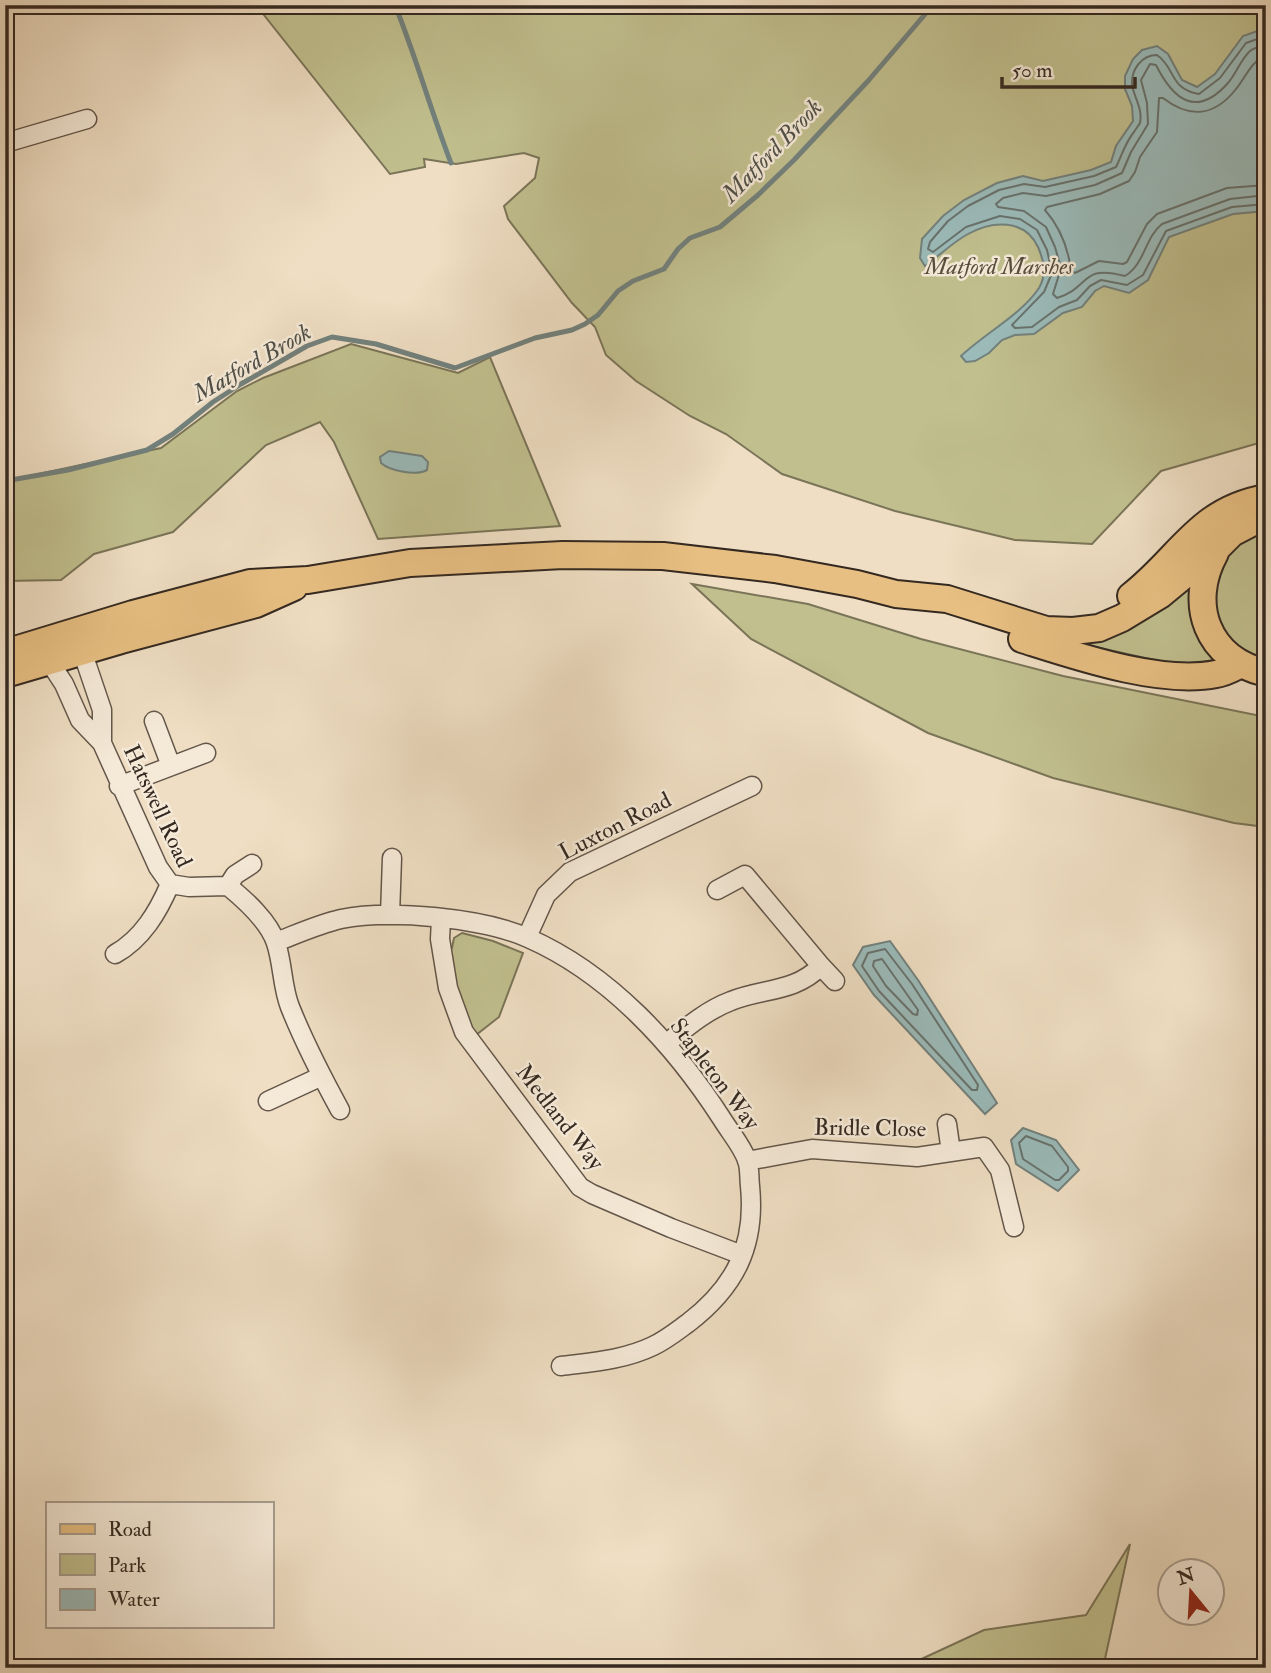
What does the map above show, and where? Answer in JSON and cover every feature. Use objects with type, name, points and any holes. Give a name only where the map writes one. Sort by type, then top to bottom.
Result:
[{"type":"main road","points":[[1003,615],[1051,621],[1080,620],[1101,613],[1151,580],[1183,545],[1217,514],[1235,505],[1266,498]]},
{"type":"main road","points":[[5,674],[47,652],[79,641],[256,604],[308,580],[410,563],[496,557],[663,556],[775,569],[896,594],[947,599],[1046,630],[1099,628],[1122,618],[1160,595],[1232,533],[1255,521],[1266,519]]},
{"type":"main road","points":[[1217,548],[1206,570],[1202,586],[1202,609],[1214,639],[1229,656],[1257,671]]},
{"type":"main road","points":[[896,594],[943,616],[1094,661],[1146,672],[1195,676],[1257,671]]},
{"type":"main road","points":[[5,653],[47,652]]},
{"type":"street","points":[[5,143],[87,119]]},
{"type":"street","name":"Hatswell Road","points":[[79,641],[102,710],[102,743],[119,786],[158,867],[170,884],[159,909],[129,947],[115,954]]},
{"type":"street","name":"Hatswell Road","points":[[47,652],[80,720],[102,743]]},
{"type":"street","points":[[154,721],[171,766]]},
{"type":"street","points":[[119,786],[206,753]]},
{"type":"street","name":"Luxton Road","points":[[527,937],[546,895],[569,872],[752,786]]},
{"type":"street","points":[[390,915],[392,858]]},
{"type":"street","points":[[228,886],[235,875],[253,864]]},
{"type":"street","points":[[717,890],[744,875],[835,981]]},
{"type":"street","points":[[170,884],[189,887],[228,886],[260,917],[276,942],[289,1004],[340,1110]]},
{"type":"street","name":"Stapleton Way","points":[[276,942],[341,919],[390,915],[421,915],[459,920],[527,937],[589,973],[667,1043],[712,1104],[747,1161],[752,1202],[750,1229],[742,1255],[726,1288],[665,1340],[620,1358],[561,1366]]},
{"type":"street","name":"Medland Way","points":[[441,919],[440,939],[448,988],[464,1032],[580,1187],[742,1255]]},
{"type":"street","points":[[667,1043],[713,1009],[733,1000],[794,985],[821,966]]},
{"type":"street","points":[[268,1101],[322,1076]]},
{"type":"street","name":"Bridle Close","points":[[947,1124],[951,1152]]},
{"type":"street","name":"Bridle Close","points":[[747,1161],[812,1149],[918,1157],[984,1147],[1000,1170],[1014,1227]]},
{"type":"green space","name":"Matford Marshes","points":[[256,5],[1266,5],[1266,441],[1161,471],[1092,544],[1015,540],[895,511],[782,474],[726,434],[690,416],[636,381],[606,355],[595,327],[572,303],[508,219],[504,206],[535,178],[539,158],[524,153],[456,164],[424,159],[425,167],[390,174]]},
{"type":"green space","points":[[351,344],[458,373],[490,357],[560,526],[378,539],[334,442],[320,422],[266,445],[173,532],[94,554],[61,580],[5,581],[5,481],[161,448],[237,391],[263,378]]},
{"type":"green space","points":[[1266,529],[1266,658],[1250,653],[1225,633],[1217,620],[1212,590],[1215,574],[1231,546]]},
{"type":"green space","points":[[1190,580],[1193,612],[1212,656],[1213,661],[1209,664],[1168,663],[1082,644],[1082,637]]},
{"type":"green space","points":[[692,584],[808,604],[921,639],[1063,676],[1266,717],[1266,827],[1234,823],[1053,778],[928,733],[751,639]]},
{"type":"green space","points":[[462,933],[523,953],[499,1017],[476,1035],[461,1005],[449,950],[454,938]]},
{"type":"green space","points":[[1130,1544],[1103,1668],[902,1668],[984,1630],[1086,1615]]},
{"type":"water","points":[[1266,30],[1266,94],[1263,111],[1266,118],[1266,211],[1233,214],[1169,237],[1148,280],[1129,293],[1104,286],[1095,291],[1082,307],[1063,313],[1034,334],[1015,335],[1002,340],[989,353],[975,361],[966,362],[961,356],[1013,315],[1039,288],[1044,273],[1040,252],[1032,238],[1017,227],[988,226],[968,234],[925,266],[920,258],[922,239],[943,216],[964,200],[997,183],[1023,176],[1043,181],[1091,170],[1111,162],[1116,146],[1133,121],[1132,106],[1125,89],[1125,76],[1133,59],[1142,50],[1157,46],[1168,54],[1182,80],[1197,87],[1215,74],[1243,36]]},
{"type":"water","points":[[389,451],[422,456],[428,462],[427,470],[410,473],[385,466],[380,457]]},
{"type":"water","points":[[890,941],[997,1103],[985,1114],[874,995],[853,965],[863,947]]},
{"type":"water","points":[[1023,1128],[1056,1140],[1079,1170],[1058,1191],[1016,1164],[1011,1140]]},
{"type":"waterway","points":[[395,5],[451,163]]},
{"type":"waterway","name":"Matford Brook","points":[[5,481],[68,470],[147,450],[241,384],[307,346],[332,337],[376,344],[455,368],[535,338],[572,330],[585,324],[598,315],[618,291],[633,281],[664,269],[678,249],[690,238],[720,227],[758,195],[868,81],[933,5]]}]
